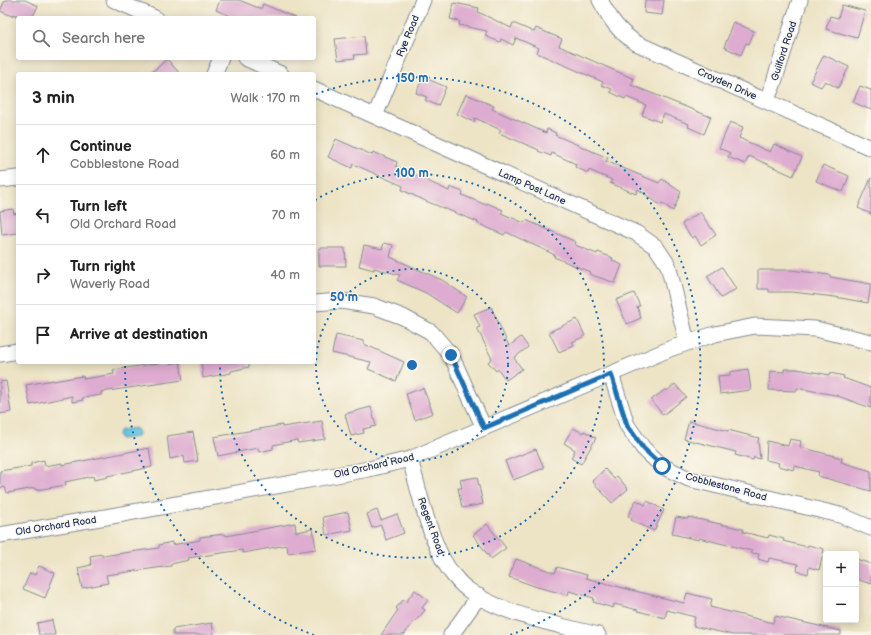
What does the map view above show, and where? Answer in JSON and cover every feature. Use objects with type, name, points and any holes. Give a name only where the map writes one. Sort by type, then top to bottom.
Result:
[{"type":"street","points":[[114,0],[150,16]]},
{"type":"street","name":"Rye Road","points":[[374,116],[423,0]]},
{"type":"street","name":"Croyden Drive","points":[[600,0],[612,21],[623,35],[636,43],[871,148]]},
{"type":"street","name":"Guilford Road","points":[[766,101],[773,85],[800,0]]},
{"type":"street","points":[[215,72],[220,60]]},
{"type":"street","points":[[250,60],[277,72]]},
{"type":"street","name":"Lamp Post Lane","points":[[316,90],[636,234],[656,247],[668,264],[687,342]]},
{"type":"street","points":[[0,180],[16,178]]},
{"type":"street","points":[[316,303],[341,301],[374,306],[403,317],[431,332],[451,355],[484,428]]},
{"type":"street","name":"Old Orchard Road","points":[[0,535],[354,472],[410,459],[687,342],[715,334],[755,326],[815,329],[871,342]]},
{"type":"street","points":[[0,354],[16,351]]},
{"type":"street","name":"Cobblestone Road","points":[[611,374],[627,425],[643,448],[662,466],[689,479],[840,515],[871,528]]},
{"type":"street","name":"Regent Road","points":[[410,459],[437,547],[448,568],[466,588],[497,606],[548,623],[598,635]]},
{"type":"street","points":[[452,635],[479,596]]},
{"type":"water","points":[[135,428],[138,430],[137,437],[119,438],[118,433],[120,430]]},
{"type":"building","points":[[5,0],[25,0],[38,6],[33,16],[18,16],[13,14],[12,16],[0,11]]},
{"type":"building","points":[[220,0],[239,0],[261,9],[263,4],[291,16],[230,16],[216,10]]},
{"type":"building","points":[[645,0],[664,0],[662,15],[644,13]]},
{"type":"building","points":[[454,3],[479,8],[478,12],[511,28],[513,23],[534,32],[536,28],[562,39],[559,46],[634,79],[631,85],[711,117],[704,134],[688,127],[689,124],[664,114],[660,122],[642,115],[646,105],[626,97],[625,99],[610,92],[612,89],[601,85],[603,82],[537,53],[539,48],[516,38],[513,45],[501,39],[500,42],[485,36],[487,31],[459,25],[460,21],[450,19]]},
{"type":"building","points":[[842,5],[865,11],[857,38],[826,29],[830,16],[838,18]]},
{"type":"building","points":[[733,22],[754,31],[749,44],[746,43],[741,55],[724,47]]},
{"type":"building","points":[[364,36],[366,54],[354,55],[355,58],[338,60],[335,39]]},
{"type":"building","points":[[824,55],[849,67],[838,88],[825,81],[821,87],[810,82]]},
{"type":"building","points":[[166,60],[168,60],[178,72],[152,72]]},
{"type":"building","points":[[423,77],[446,87],[438,106],[425,100],[427,97],[416,93]]},
{"type":"building","points":[[860,86],[871,90],[871,110],[853,102]]},
{"type":"building","points":[[466,94],[494,106],[492,109],[546,133],[547,129],[556,133],[555,135],[608,158],[606,161],[659,183],[662,179],[681,192],[673,211],[662,203],[660,205],[638,189],[636,194],[610,183],[612,180],[589,170],[588,173],[575,167],[576,164],[552,153],[551,156],[499,133],[501,130],[475,118],[474,122],[457,114]]},
{"type":"building","points":[[730,122],[743,127],[739,138],[770,152],[774,144],[802,157],[793,176],[749,156],[745,164],[728,157],[730,153],[719,148]]},
{"type":"building","points":[[336,139],[372,155],[373,152],[397,162],[396,166],[449,191],[450,187],[463,192],[462,195],[503,210],[501,213],[524,223],[526,220],[576,242],[575,245],[597,254],[598,252],[613,258],[612,260],[622,265],[615,283],[589,274],[590,272],[554,257],[555,255],[506,232],[504,235],[477,223],[478,222],[428,202],[402,190],[403,186],[353,164],[352,168],[328,157]]},
{"type":"building","points":[[823,165],[849,176],[843,192],[816,181]]},
{"type":"building","points":[[871,178],[871,214],[858,208]]},
{"type":"building","points":[[13,209],[14,214],[16,214],[16,233],[2,235],[0,211]]},
{"type":"building","points":[[700,212],[716,235],[701,245],[695,236],[692,238],[682,224]]},
{"type":"building","points":[[384,243],[393,245],[390,257],[442,280],[467,297],[457,313],[426,293],[397,280],[400,275],[374,268],[374,270],[359,266],[364,245],[382,249]]},
{"type":"building","points":[[319,248],[345,248],[346,266],[319,266]]},
{"type":"building","points":[[722,267],[736,289],[721,298],[707,276]]},
{"type":"building","points":[[758,270],[791,270],[830,275],[830,277],[871,284],[868,303],[835,297],[792,292],[769,292],[769,289],[758,289]]},
{"type":"building","points":[[634,293],[640,306],[637,306],[641,318],[627,324],[616,300]]},
{"type":"building","points":[[491,307],[509,346],[521,337],[528,347],[514,358],[522,369],[506,380],[498,369],[496,371],[488,362],[492,359],[477,328],[480,327],[474,314]]},
{"type":"building","points":[[577,319],[585,336],[572,342],[574,345],[559,352],[549,332]]},
{"type":"building","points":[[336,335],[364,341],[364,344],[404,362],[396,381],[368,369],[371,362],[332,353]]},
{"type":"building","points":[[151,364],[180,364],[183,380],[101,392],[101,395],[82,398],[83,400],[72,402],[72,396],[30,405],[26,385],[83,376],[84,379],[114,374],[113,370]]},
{"type":"building","points":[[201,364],[249,364],[249,367],[231,371],[231,373],[203,378]]},
{"type":"building","points":[[748,369],[751,390],[720,394],[718,376],[730,375],[730,372]]},
{"type":"building","points":[[784,369],[797,369],[844,376],[843,378],[871,388],[871,408],[835,395],[797,388],[797,391],[769,390],[770,371],[784,372]]},
{"type":"building","points":[[6,381],[11,412],[0,414],[0,382]]},
{"type":"building","points":[[675,384],[686,397],[663,415],[651,400],[666,389],[667,391]]},
{"type":"building","points":[[423,388],[433,413],[415,420],[406,394]]},
{"type":"building","points":[[371,407],[376,426],[363,429],[364,433],[351,436],[345,414]]},
{"type":"building","points":[[322,421],[325,439],[298,443],[297,440],[273,445],[273,449],[259,452],[258,448],[218,456],[214,437],[282,425],[282,427]]},
{"type":"building","points":[[689,421],[759,438],[760,459],[754,457],[753,460],[735,455],[736,452],[684,439]]},
{"type":"building","points":[[573,428],[583,433],[584,431],[596,438],[581,464],[571,458],[575,450],[564,443]]},
{"type":"building","points":[[193,432],[198,461],[185,463],[184,456],[170,459],[167,436]]},
{"type":"building","points":[[790,439],[801,441],[800,447],[842,458],[841,462],[871,471],[871,491],[818,476],[819,472],[795,466],[794,470],[778,466],[779,463],[766,460],[767,441],[788,446]]},
{"type":"building","points":[[149,448],[152,467],[94,480],[93,476],[65,482],[66,485],[36,490],[35,488],[7,493],[5,487],[0,488],[0,471],[31,466],[31,463],[44,460],[45,466],[62,463],[62,465]]},
{"type":"building","points":[[536,449],[544,468],[513,480],[505,461]]},
{"type":"building","points":[[605,469],[614,479],[617,476],[628,489],[612,503],[592,481]]},
{"type":"building","points":[[477,477],[483,504],[462,508],[458,488],[462,488],[460,480]]},
{"type":"building","points":[[636,500],[645,505],[647,501],[664,510],[654,531],[631,520],[632,518],[628,516]]},
{"type":"building","points":[[377,510],[381,520],[397,514],[404,533],[386,540],[381,525],[372,528],[367,514]]},
{"type":"building","points":[[348,512],[352,530],[326,535],[323,517]]},
{"type":"building","points":[[676,517],[688,519],[688,517],[743,529],[743,532],[768,538],[769,535],[784,539],[783,541],[807,547],[808,545],[824,549],[819,570],[809,567],[808,574],[797,571],[798,564],[769,558],[768,562],[758,559],[759,554],[751,553],[752,551],[699,538],[699,540],[672,534]]},
{"type":"building","points":[[295,523],[296,532],[313,529],[316,549],[288,553],[287,545],[243,553],[242,550],[188,558],[189,560],[171,564],[171,566],[106,575],[108,583],[82,588],[78,568],[91,565],[90,556],[102,554],[102,556],[159,548],[159,545],[172,542],[172,545],[200,540],[200,537],[225,534],[226,536]]},
{"type":"building","points":[[487,524],[506,548],[491,559],[473,535]]},
{"type":"building","points":[[516,559],[555,573],[557,567],[587,575],[586,578],[684,603],[687,593],[712,599],[710,607],[773,623],[775,616],[841,631],[841,635],[733,635],[693,626],[695,617],[667,610],[665,618],[614,604],[613,608],[593,602],[594,598],[569,591],[568,595],[537,587],[509,577]]},
{"type":"building","points":[[859,560],[871,564],[871,584],[859,580]]},
{"type":"building","points":[[39,566],[55,573],[45,598],[23,589],[30,573],[35,575]]},
{"type":"building","points":[[415,590],[428,600],[422,608],[425,610],[415,622],[414,621],[404,635],[381,635],[398,610],[396,608],[403,600],[406,602]]},
{"type":"building","points":[[52,620],[55,635],[39,635],[37,623]]},
{"type":"building","points":[[212,623],[214,635],[173,635],[173,629]]},
{"type":"route","points":[[451,355],[484,428],[611,374],[627,425],[643,448],[662,466]]}]
